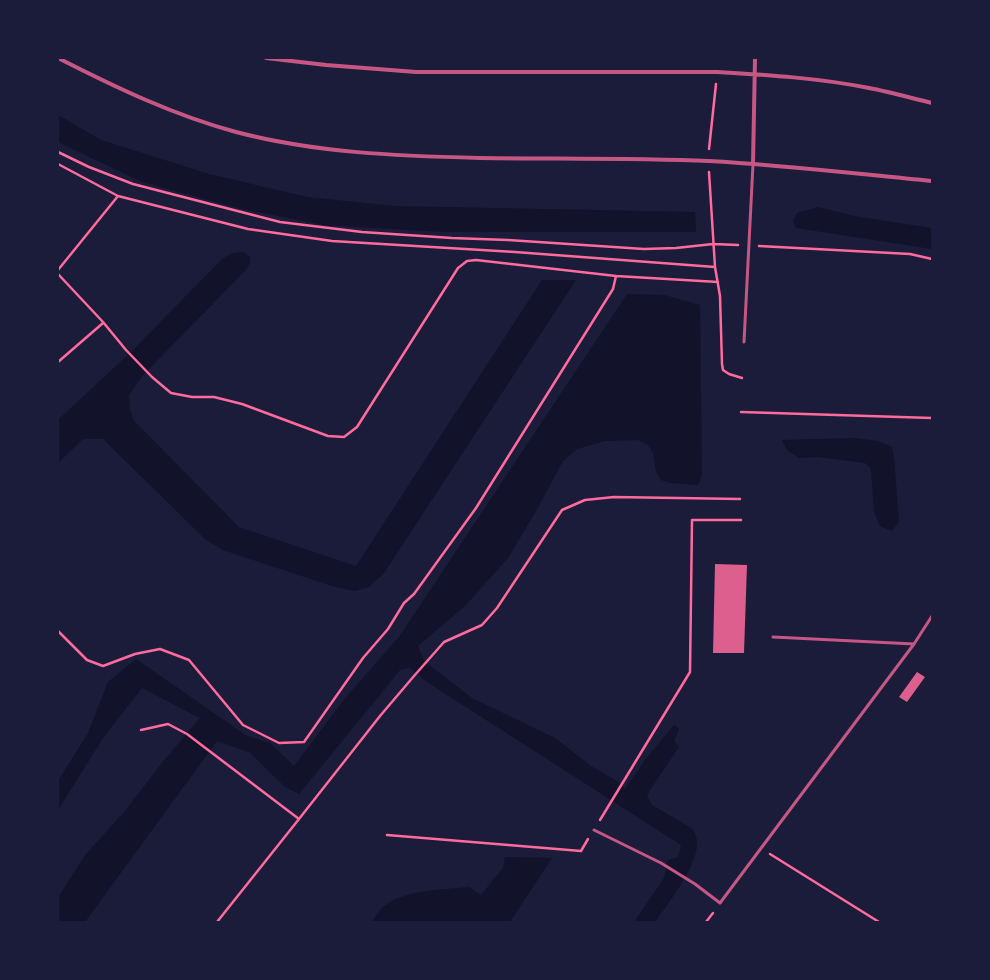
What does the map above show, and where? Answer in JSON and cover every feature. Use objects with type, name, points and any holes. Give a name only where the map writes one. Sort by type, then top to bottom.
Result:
[{"type":"street","points":[[58,58],[117,88],[176,113],[235,132],[292,144],[359,153],[432,157],[708,161],[932,181]]},
{"type":"street","points":[[266,58],[326,65],[416,72],[717,72],[754,74],[812,79],[870,88],[932,103]]},
{"type":"street","points":[[753,164],[755,58]]},
{"type":"lane","points":[[744,342],[753,164]]},
{"type":"lane","points":[[594,830],[661,863],[695,884],[720,903],[914,644],[932,616]]},
{"type":"lane","points":[[773,638],[914,644]]},
{"type":"path","points":[[717,72],[708,161],[715,267],[720,296],[722,364],[723,370],[729,374],[742,378]]},
{"type":"path","points":[[58,152],[89,167],[133,184],[280,222],[362,232],[644,249],[676,248],[713,244],[748,245],[910,254],[932,259]]},
{"type":"path","points":[[58,164],[118,196],[248,230],[332,241],[515,252],[715,267]]},
{"type":"path","points":[[58,270],[118,196]]},
{"type":"path","points":[[58,274],[103,322],[126,350],[152,377],[171,393],[192,397],[214,397],[242,404],[328,436],[344,437],[358,427],[458,268],[467,261],[476,260],[616,276],[718,282]]},
{"type":"path","points":[[58,631],[87,660],[104,666],[135,654],[160,649],[189,660],[243,725],[279,743],[304,742],[363,658],[388,629],[404,604],[414,594],[476,508],[613,290],[616,276]]},
{"type":"path","points":[[58,362],[103,322]]},
{"type":"path","points":[[741,412],[932,418]]},
{"type":"path","points":[[217,922],[380,716],[444,642],[482,625],[498,608],[562,510],[584,500],[614,497],[740,499]]},
{"type":"path","points":[[606,809],[690,672],[692,520],[741,520]]},
{"type":"path","points":[[141,730],[168,724],[187,734],[299,819]]},
{"type":"path","points":[[387,835],[581,851],[594,830]]},
{"type":"path","points":[[761,848],[879,922]]},
{"type":"shaded area","points":[[58,115],[101,140],[209,174],[307,197],[395,206],[695,212],[696,232],[442,232],[324,225],[242,209],[142,182],[58,142]]},
{"type":"shaded area","points":[[818,207],[854,216],[932,228],[932,249],[796,228],[793,221],[797,213]]},
{"type":"shaded area","points":[[243,252],[250,257],[250,263],[245,271],[143,375],[129,395],[130,409],[134,421],[239,527],[356,566],[542,280],[576,280],[384,573],[369,587],[355,591],[332,586],[223,550],[206,540],[103,439],[83,439],[58,463],[58,420],[133,350],[223,258],[233,253]]},
{"type":"shaded area","points":[[627,294],[664,295],[700,305],[702,475],[698,485],[670,483],[661,480],[656,471],[653,453],[648,445],[638,440],[605,441],[577,449],[563,461],[508,558],[466,605],[418,646],[424,661],[472,698],[555,738],[591,766],[617,781],[625,789],[645,760],[674,725],[679,729],[674,741],[679,747],[650,790],[647,797],[652,805],[693,829],[697,840],[696,851],[693,861],[682,883],[655,922],[634,922],[664,878],[668,860],[678,857],[681,845],[427,682],[410,668],[400,670],[299,794],[284,786],[249,752],[217,741],[85,922],[58,922],[58,897],[86,854],[125,811],[161,764],[200,718],[142,688],[103,738],[58,810],[58,781],[88,733],[108,682],[136,659],[247,736],[270,743],[294,766],[346,697],[399,637]]},
{"type":"shaded area","points":[[855,438],[878,441],[892,447],[899,522],[892,531],[880,526],[874,512],[871,469],[865,463],[818,457],[799,458],[787,450],[782,440]]},
{"type":"shaded area","points":[[505,857],[552,858],[510,922],[372,922],[389,902],[411,894],[469,887],[481,895],[503,868]]},
{"type":"building","points":[[715,564],[747,565],[744,653],[713,653]]},
{"type":"building","points":[[917,672],[925,677],[907,702],[899,697]]}]
